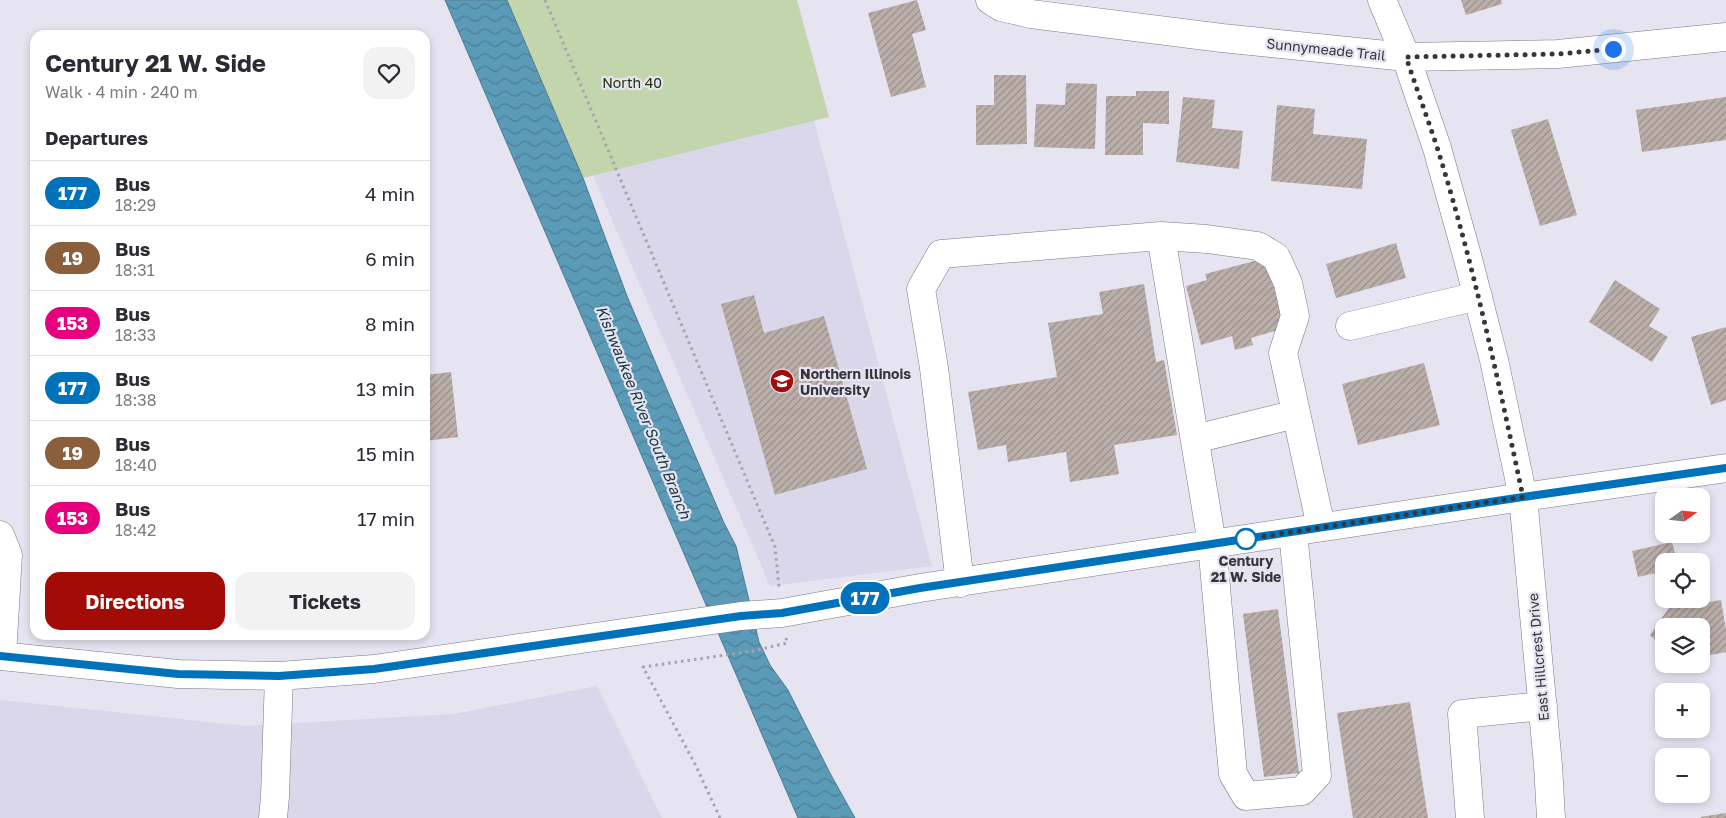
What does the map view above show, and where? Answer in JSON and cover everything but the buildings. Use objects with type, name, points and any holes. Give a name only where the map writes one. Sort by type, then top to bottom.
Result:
[{"type":"street","name":"Sunnymeade Trail","points":[[990,0],[1001,7],[1031,14],[1222,38],[1406,57],[1558,54],[1726,38]]},
{"type":"street","name":"East Hillcrest Drive","points":[[1382,0],[1406,57],[1437,148],[1494,360],[1523,497],[1543,706],[1551,818]]},
{"type":"street","points":[[960,583],[934,368],[920,289],[941,254],[1161,236],[1207,239],[1258,246],[1276,257],[1288,284],[1295,316],[1283,353],[1322,528]]},
{"type":"street","points":[[1161,236],[1212,544],[1233,774],[1246,796],[1302,791],[1317,775],[1294,532]]},
{"type":"street","points":[[1350,326],[1478,296]]},
{"type":"street","points":[[1195,439],[1296,414]]},
{"type":"street","points":[[0,535],[8,556],[1,656],[178,674],[279,676],[374,669],[668,626],[741,616],[782,613],[1212,544],[1726,468]]},
{"type":"street","points":[[273,818],[279,676]]},
{"type":"street","points":[[1470,818],[1462,714],[1543,706]]},
{"type":"path","points":[[545,0],[775,547],[787,644],[753,651],[643,667],[695,764],[720,818]]},
{"type":"shaded area","name":"Northern Illinois University","points":[[517,0],[782,0],[932,566],[770,586]]},
{"type":"shaded area","points":[[597,686],[662,818],[0,818],[0,700],[246,726],[454,714]]},
{"type":"green space","name":"North 40","points":[[507,0],[797,0],[829,117],[583,178]]},
{"type":"water","name":"Kishwaukee River South Branch","points":[[445,0],[507,0],[583,178],[627,296],[724,523],[736,546],[759,642],[770,665],[788,690],[855,818],[798,818]]},
{"type":"bus line","name":"177","points":[[0,656],[178,674],[279,676],[374,669],[741,616],[782,613],[920,588],[1726,468]]},
{"type":"place","name":"Northern Illinois University","points":[[782,381]]},
{"type":"place","name":"Century 21 W. Side","points":[[1246,539]]},
{"type":"route","points":[[1246,539],[1523,497],[1494,360],[1468,259],[1437,148],[1406,57],[1558,54],[1613,49]]}]
